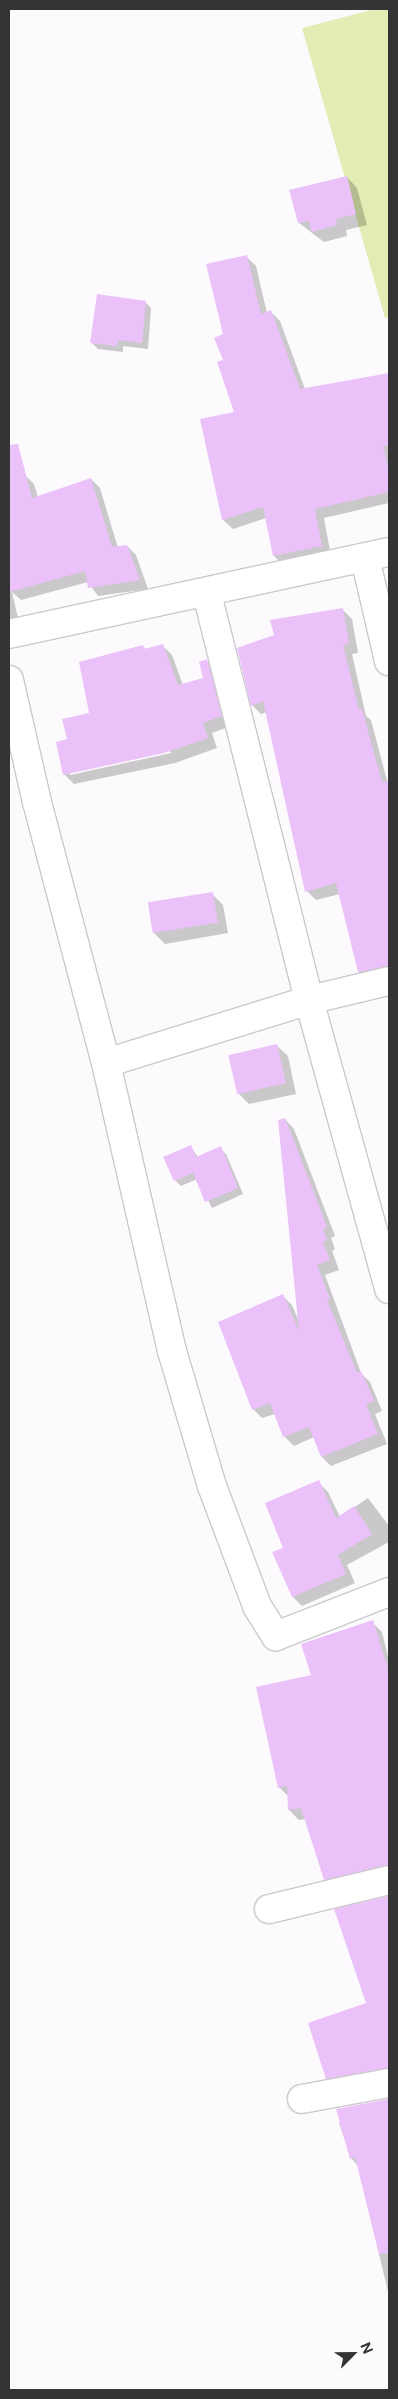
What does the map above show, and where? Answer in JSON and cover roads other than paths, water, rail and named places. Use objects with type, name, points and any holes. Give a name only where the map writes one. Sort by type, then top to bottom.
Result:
[{"type":"street","points":[[9,634],[207,594],[377,555],[389,661]]},
{"type":"street","points":[[207,594],[309,1000],[389,1289]]},
{"type":"street","points":[[9,680],[37,802],[106,1062],[172,1351],[212,1486],[257,1606],[276,1636],[389,1592]]},
{"type":"street","points":[[106,1062],[309,1000],[389,981]]},
{"type":"street","points":[[269,1909],[389,1880]]},
{"type":"street","points":[[302,2099],[389,2083]]}]
